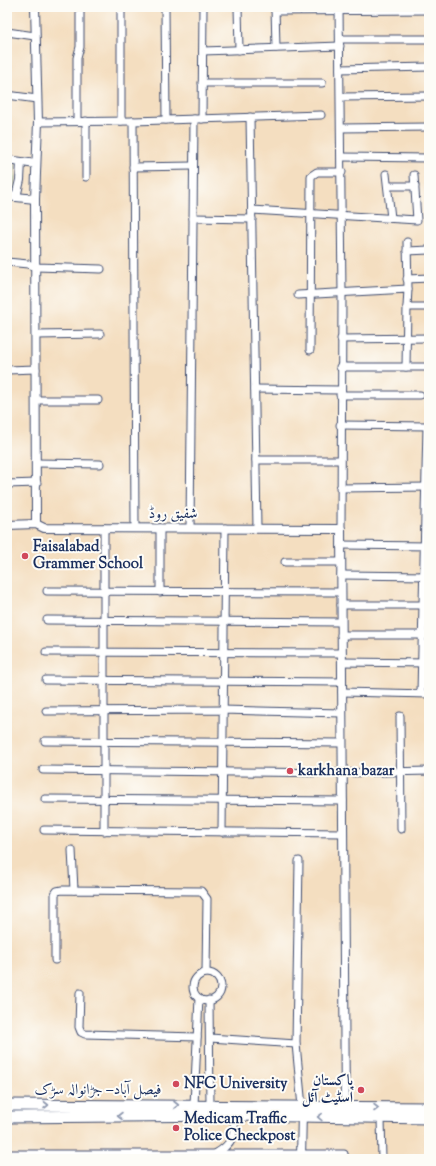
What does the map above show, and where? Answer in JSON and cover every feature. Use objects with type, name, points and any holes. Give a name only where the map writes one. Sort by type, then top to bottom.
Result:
[{"type":"main road","name":"فیصل آباد– جڑانوالہ سڑک","points":[[7,1105],[210,1106],[345,1113],[429,1108]]},
{"type":"main road","name":"فیصل آباد– جڑانوالہ سڑک","points":[[7,1117],[235,1115],[302,1111]]},
{"type":"main road","name":"فیصل آباد– جڑانوالہ سڑک","points":[[345,1113],[381,1119],[429,1118]]},
{"type":"street","points":[[35,7],[38,122],[35,199],[36,524]]},
{"type":"street","points":[[77,121],[77,58],[80,52],[80,7]]},
{"type":"street","points":[[121,7],[121,121]]},
{"type":"street","points":[[166,7],[166,120]]},
{"type":"street","points":[[202,119],[203,7]]},
{"type":"street","points":[[238,7],[239,50]]},
{"type":"street","points":[[276,48],[275,9],[429,10]]},
{"type":"street","points":[[339,9],[342,157],[340,529],[345,1113]]},
{"type":"street","points":[[7,32],[35,36]]},
{"type":"street","points":[[203,51],[429,39]]},
{"type":"street","points":[[340,69],[429,68]]},
{"type":"street","points":[[202,83],[322,83]]},
{"type":"street","points":[[7,95],[37,99]]},
{"type":"street","points":[[341,97],[429,96]]},
{"type":"street","points":[[38,122],[133,121],[321,115]]},
{"type":"street","points":[[250,117],[257,528]]},
{"type":"street","points":[[190,528],[194,119]]},
{"type":"street","points":[[86,121],[86,177]]},
{"type":"street","points":[[133,121],[135,528]]},
{"type":"street","points":[[341,128],[429,127]]},
{"type":"street","points":[[342,157],[429,158]]},
{"type":"street","points":[[7,160],[36,164]]},
{"type":"street","points":[[16,197],[20,180],[21,162]]},
{"type":"street","points":[[133,167],[193,166]]},
{"type":"street","points":[[310,350],[312,294],[311,176],[317,172],[342,172]]},
{"type":"street","points":[[386,174],[390,218]]},
{"type":"street","points":[[252,210],[417,220],[414,175]]},
{"type":"street","points":[[388,186],[415,186]]},
{"type":"street","points":[[7,196],[35,199]]},
{"type":"street","points":[[193,218],[252,219]]},
{"type":"street","points":[[406,242],[408,289],[406,367]]},
{"type":"street","points":[[407,251],[429,250]]},
{"type":"street","points":[[7,262],[28,264],[36,267],[101,270]]},
{"type":"street","points":[[407,279],[429,278]]},
{"type":"street","points":[[298,295],[342,294],[408,289]]},
{"type":"street","points":[[407,307],[429,307]]},
{"type":"street","points":[[36,335],[100,334]]},
{"type":"street","points":[[342,339],[429,338]]},
{"type":"street","points":[[340,367],[429,367]]},
{"type":"street","points":[[7,370],[36,369]]},
{"type":"street","points":[[255,389],[420,395]]},
{"type":"street","points":[[36,400],[98,400]]},
{"type":"street","points":[[340,425],[428,426],[426,605],[420,694]]},
{"type":"street","points":[[256,460],[340,460]]},
{"type":"street","points":[[37,463],[100,464]]},
{"type":"street","points":[[7,484],[37,483]]},
{"type":"street","points":[[340,488],[427,487]]},
{"type":"street","name":"شفیق روڈ","points":[[7,525],[36,524],[44,528],[340,529]]},
{"type":"street","points":[[104,528],[104,831]]},
{"type":"street","points":[[160,528],[160,592]]},
{"type":"street","points":[[222,832],[222,710],[225,528]]},
{"type":"street","points":[[341,545],[426,546]]},
{"type":"street","points":[[285,562],[341,562]]},
{"type":"street","points":[[341,575],[426,576]]},
{"type":"street","points":[[47,591],[341,592]]},
{"type":"street","points":[[341,605],[426,605]]},
{"type":"street","points":[[47,620],[341,622]]},
{"type":"street","points":[[341,635],[425,635]]},
{"type":"street","points":[[46,652],[342,653]]},
{"type":"street","points":[[342,662],[429,663]]},
{"type":"street","points":[[46,680],[342,682]]},
{"type":"street","points":[[342,692],[429,694]]},
{"type":"street","points":[[46,712],[222,710],[342,713]]},
{"type":"street","points":[[400,716],[401,829]]},
{"type":"street","points":[[45,741],[342,743]]},
{"type":"street","points":[[44,770],[343,773],[429,771]]},
{"type":"street","points":[[45,799],[343,801]]},
{"type":"street","points":[[44,830],[343,833]]},
{"type":"street","points":[[72,850],[74,890]]},
{"type":"street","points":[[299,861],[296,1044],[302,1111],[301,1157]]},
{"type":"street","points":[[54,960],[55,894],[57,891],[201,891],[207,899],[206,973]]},
{"type":"street","points":[[206,973],[213,974],[218,978],[221,985],[220,992],[216,997],[209,1000],[199,998],[194,993],[193,986],[199,975],[206,973]]},
{"type":"street","points":[[80,994],[79,1027],[81,1032],[85,1034],[197,1037]]},
{"type":"street","points":[[194,1106],[199,998]]},
{"type":"street","points":[[209,1000],[210,1106]]},
{"type":"street","points":[[210,1038],[296,1044]]},
{"type":"street","points":[[215,1154],[226,1148],[234,1136],[235,1115]]},
{"type":"street","points":[[381,1119],[382,1159]]},
{"type":"street","points":[[7,1154],[215,1154],[301,1157],[344,1154],[345,1159]]},
{"type":"green space","points":[[7,164],[15,165],[13,192],[7,192]]},
{"type":"place","name":"Faisalabad Grammer School","points":[[25,556]]},
{"type":"place","name":"karkhana bazar","points":[[290,771]]},
{"type":"place","name":"NFC University","points":[[176,1084]]},
{"type":"place","name":"پاکستان اسٹیٹ آئل","points":[[361,1090]]},
{"type":"place","name":"Medicam Traffic Police Checkpost","points":[[176,1128]]}]
